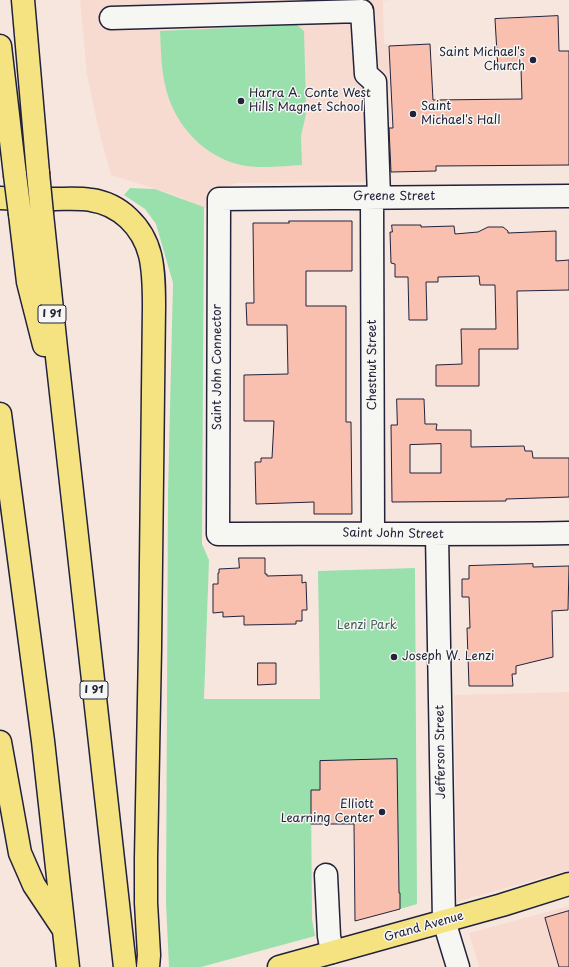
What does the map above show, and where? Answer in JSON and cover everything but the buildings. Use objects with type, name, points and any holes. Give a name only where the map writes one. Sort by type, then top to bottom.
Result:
[{"type":"main road","name":"I 91","points":[[24,0],[42,214],[125,967]]},
{"type":"main road","points":[[0,46],[28,282],[63,414]]},
{"type":"main road","points":[[0,198],[84,199],[109,205],[123,213],[136,225],[144,239],[151,261],[154,306],[146,858],[146,903],[149,955],[148,967]]},
{"type":"main road","points":[[0,414],[43,741],[68,967]]},
{"type":"main road","points":[[0,742],[20,853],[34,884],[63,928]]},
{"type":"main road","name":"Grand Avenue","points":[[279,967],[502,905],[569,884]]},
{"type":"street","name":"Chestnut Street","points":[[111,18],[362,12],[366,74],[375,82],[373,533]]},
{"type":"street","name":"Greene Street","points":[[219,199],[569,196]]},
{"type":"street","name":"Saint John Connector","points":[[218,534],[219,199]]},
{"type":"street","name":"Saint John Street","points":[[218,534],[373,533],[437,535],[569,533]]},
{"type":"street","name":"Jefferson Street","points":[[437,535],[444,921],[458,967]]},
{"type":"street","points":[[326,875],[329,936],[332,952]]},
{"type":"shaded area","name":"Harra A. Conte West Hills Magnet School","points":[[80,0],[390,0],[383,1],[384,44],[388,44],[391,127],[386,127],[388,182],[236,183],[221,189],[208,205],[207,209],[178,196],[111,175],[99,131],[87,75]]},
{"type":"shaded area","points":[[569,692],[569,870],[457,902],[454,695]]},
{"type":"shaded area","points":[[569,906],[569,967],[479,967],[469,933]]},
{"type":"green space","points":[[297,25],[304,31],[306,114],[301,136],[302,165],[263,167],[241,165],[215,155],[203,147],[184,127],[170,102],[163,75],[160,31]]},
{"type":"green space","name":"Lenzi Park","points":[[130,188],[155,189],[204,207],[202,544],[209,560],[204,699],[320,699],[318,571],[415,568],[417,904],[400,909],[397,759],[321,761],[320,790],[311,791],[312,919],[315,936],[201,967],[169,967],[166,903],[168,492],[173,283],[156,224],[145,209],[124,195]]},
{"type":"place","name":"Saint Michael's Church","points":[[533,60]]},
{"type":"place","name":"Harra A. Conte West Hills Magnet School","points":[[241,101]]},
{"type":"place","name":"Saint Michael's Hall","points":[[413,114]]},
{"type":"place","name":"Joseph W. Lenzi","points":[[394,657]]},
{"type":"place","name":"Elliott Learning Center","points":[[382,812]]}]
